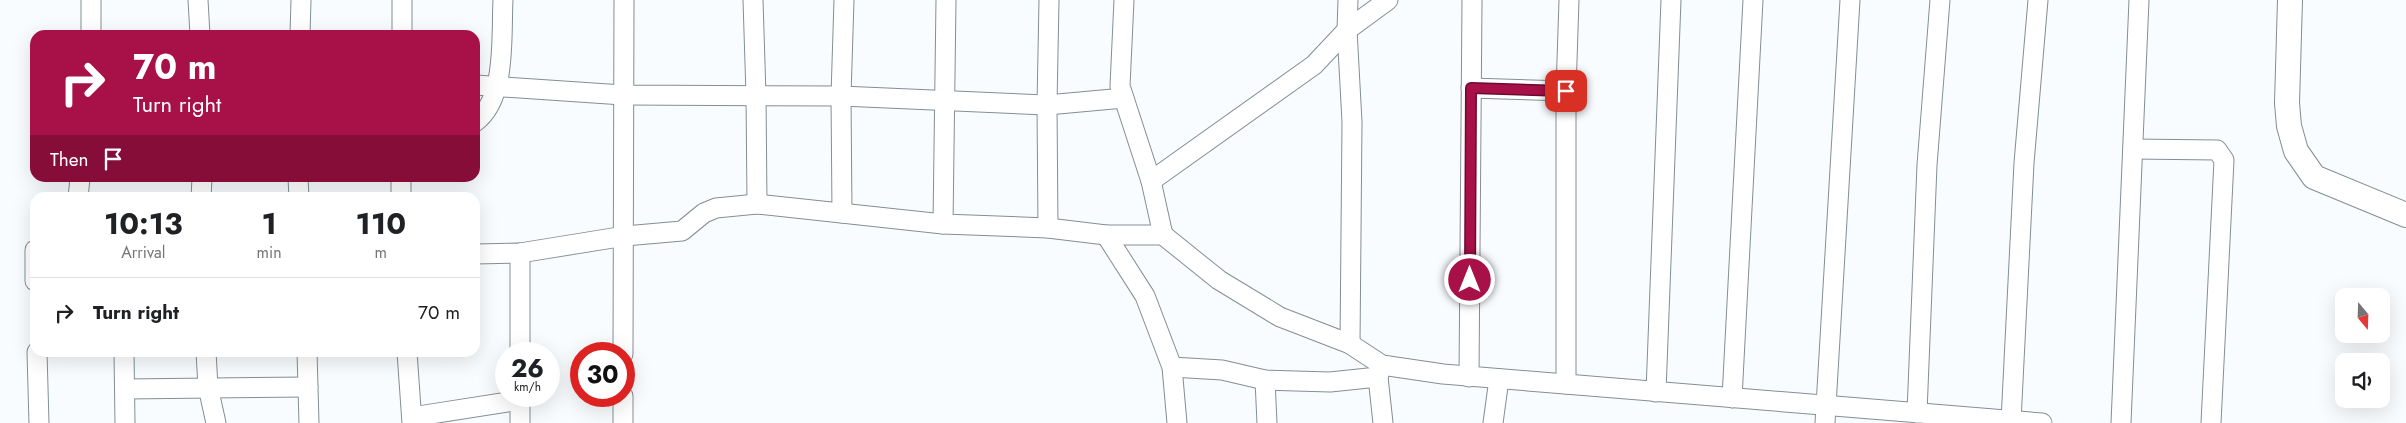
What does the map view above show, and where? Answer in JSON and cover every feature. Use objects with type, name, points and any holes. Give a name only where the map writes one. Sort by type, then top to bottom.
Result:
[{"type":"street","points":[[91,0],[91,30]]},
{"type":"street","points":[[198,0],[200,30]]},
{"type":"street","points":[[300,30],[301,0]]},
{"type":"street","points":[[402,0],[402,30]]},
{"type":"street","points":[[480,119],[484,116],[497,88],[504,0]]},
{"type":"street","points":[[624,0],[624,342]]},
{"type":"street","points":[[753,0],[757,204]]},
{"type":"street","points":[[842,213],[841,96],[844,0]]},
{"type":"street","points":[[943,224],[946,0]]},
{"type":"street","points":[[1048,228],[1047,105],[1049,0]]},
{"type":"street","points":[[1124,0],[1120,86],[1151,181],[1163,235],[1219,280],[1280,317],[1350,344],[1380,371],[1383,423]]},
{"type":"street","points":[[1348,0],[1347,30],[1352,122],[1350,344]]},
{"type":"street","points":[[1151,181],[1314,64],[1347,30],[1388,0]]},
{"type":"street","points":[[1469,376],[1472,0]]},
{"type":"street","points":[[1566,384],[1566,91],[1569,0]]},
{"type":"street","points":[[1656,392],[1671,0]]},
{"type":"street","points":[[1732,398],[1753,0]]},
{"type":"street","points":[[1826,414],[1850,0]]},
{"type":"street","points":[[1917,413],[1927,165],[1940,0]]},
{"type":"street","points":[[2011,420],[2024,163],[2038,0]]},
{"type":"street","points":[[2121,423],[2139,0]]},
{"type":"street","points":[[2290,0],[2287,102],[2289,126],[2296,151],[2314,177],[2406,215]]},
{"type":"street","points":[[480,86],[623,95],[841,96],[1047,105],[1124,98]]},
{"type":"street","points":[[1471,88],[1566,91]]},
{"type":"street","points":[[2133,149],[2216,150],[2224,160],[2211,423]]},
{"type":"street","points":[[480,254],[520,254],[625,236],[682,231],[704,213],[716,208],[757,204],[943,224],[1048,228],[1106,235],[1163,235]]},
{"type":"street","points":[[1106,235],[1145,296],[1172,367],[1177,423]]},
{"type":"street","points":[[520,254],[520,342]]},
{"type":"street","points":[[37,357],[39,423]]},
{"type":"street","points":[[124,357],[125,423]]},
{"type":"street","points":[[206,357],[208,387],[216,423]]},
{"type":"street","points":[[307,357],[309,423]]},
{"type":"street","points":[[407,357],[412,420],[495,403]]},
{"type":"street","points":[[1172,367],[1222,370],[1264,380],[1330,382],[1380,371],[1469,376],[1732,398],[1826,414],[1917,413],[2042,423]]},
{"type":"street","points":[[1493,423],[1499,379]]},
{"type":"street","points":[[1264,380],[1268,423]]},
{"type":"street","points":[[125,389],[308,387]]},
{"type":"street","points":[[520,407],[520,423]]},
{"type":"street","points":[[622,423],[623,407]]},
{"type":"route","points":[[1470,280],[1471,88],[1566,91]]}]
